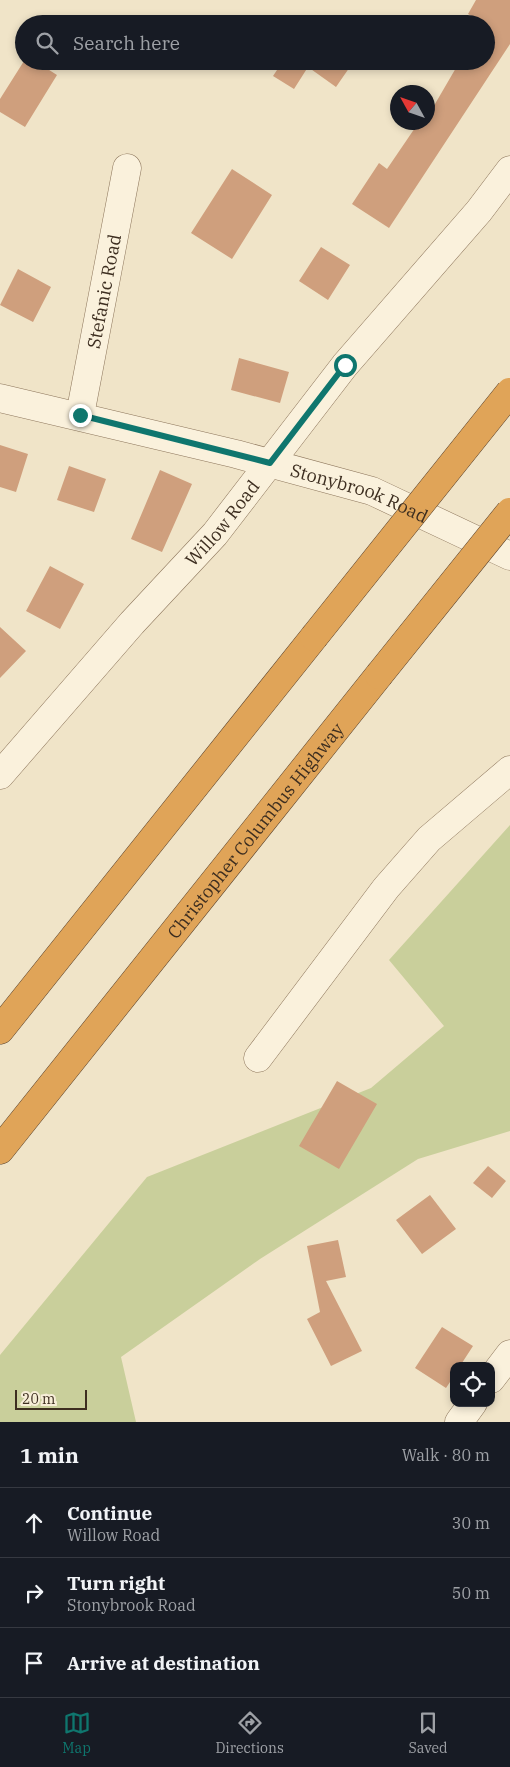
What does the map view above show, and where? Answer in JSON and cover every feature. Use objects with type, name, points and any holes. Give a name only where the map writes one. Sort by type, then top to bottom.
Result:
[{"type":"highway","points":[[0,1030],[510,392]]},
{"type":"highway","name":"Christopher Columbus Highway","points":[[0,1150],[510,512]]},
{"type":"street","name":"Stefanic Road","points":[[80,415],[127,168]]},
{"type":"street","name":"Willow Road","points":[[0,775],[132,622],[215,534],[345,365],[479,211],[510,170]]},
{"type":"street","name":"Stonybrook Road","points":[[0,398],[80,415],[372,491],[510,556]]},
{"type":"street","points":[[258,1058],[331,958],[392,881],[429,839],[510,770]]},
{"type":"street","points":[[495,1374],[510,1354]]},
{"type":"street","points":[[459,1422],[470,1407]]},
{"type":"green space","points":[[510,825],[510,1131],[418,1159],[260,1259],[121,1357],[136,1422],[0,1422],[0,1355],[147,1177],[371,1088],[444,1026],[389,960]]},
{"type":"building","points":[[476,0],[510,0],[510,44],[495,67],[495,15],[468,14]]},
{"type":"building","points":[[18,70],[49,70],[57,75],[25,127],[0,112],[0,99]]},
{"type":"building","points":[[277,70],[306,70],[294,89],[273,76]]},
{"type":"building","points":[[312,70],[348,70],[336,87]]},
{"type":"building","points":[[455,70],[493,70],[389,228],[352,204],[379,163],[387,169],[414,130],[435,130],[435,104]]},
{"type":"building","points":[[232,169],[272,195],[232,259],[191,233]]},
{"type":"building","points":[[321,247],[350,265],[328,300],[299,281]]},
{"type":"building","points":[[18,269],[51,287],[33,322],[0,305]]},
{"type":"building","points":[[239,358],[289,372],[280,403],[231,390]]},
{"type":"building","points":[[0,445],[28,454],[16,492],[0,487]]},
{"type":"building","points":[[69,466],[106,479],[94,512],[57,500]]},
{"type":"building","points":[[160,470],[192,484],[162,552],[131,539]]},
{"type":"building","points":[[50,566],[84,584],[60,629],[26,611]]},
{"type":"building","points":[[0,627],[26,651],[0,678]]},
{"type":"building","points":[[337,1081],[377,1104],[339,1169],[299,1146]]},
{"type":"building","points":[[488,1166],[506,1181],[492,1198],[473,1183]]},
{"type":"building","points":[[430,1195],[456,1229],[422,1254],[396,1220]]},
{"type":"building","points":[[338,1240],[346,1277],[326,1281],[362,1351],[331,1366],[307,1319],[320,1312],[307,1246]]},
{"type":"building","points":[[442,1327],[473,1346],[463,1362],[450,1362],[450,1382],[446,1388],[415,1368]]},
{"type":"route","points":[[80,415],[270,463],[345,365]]}]
